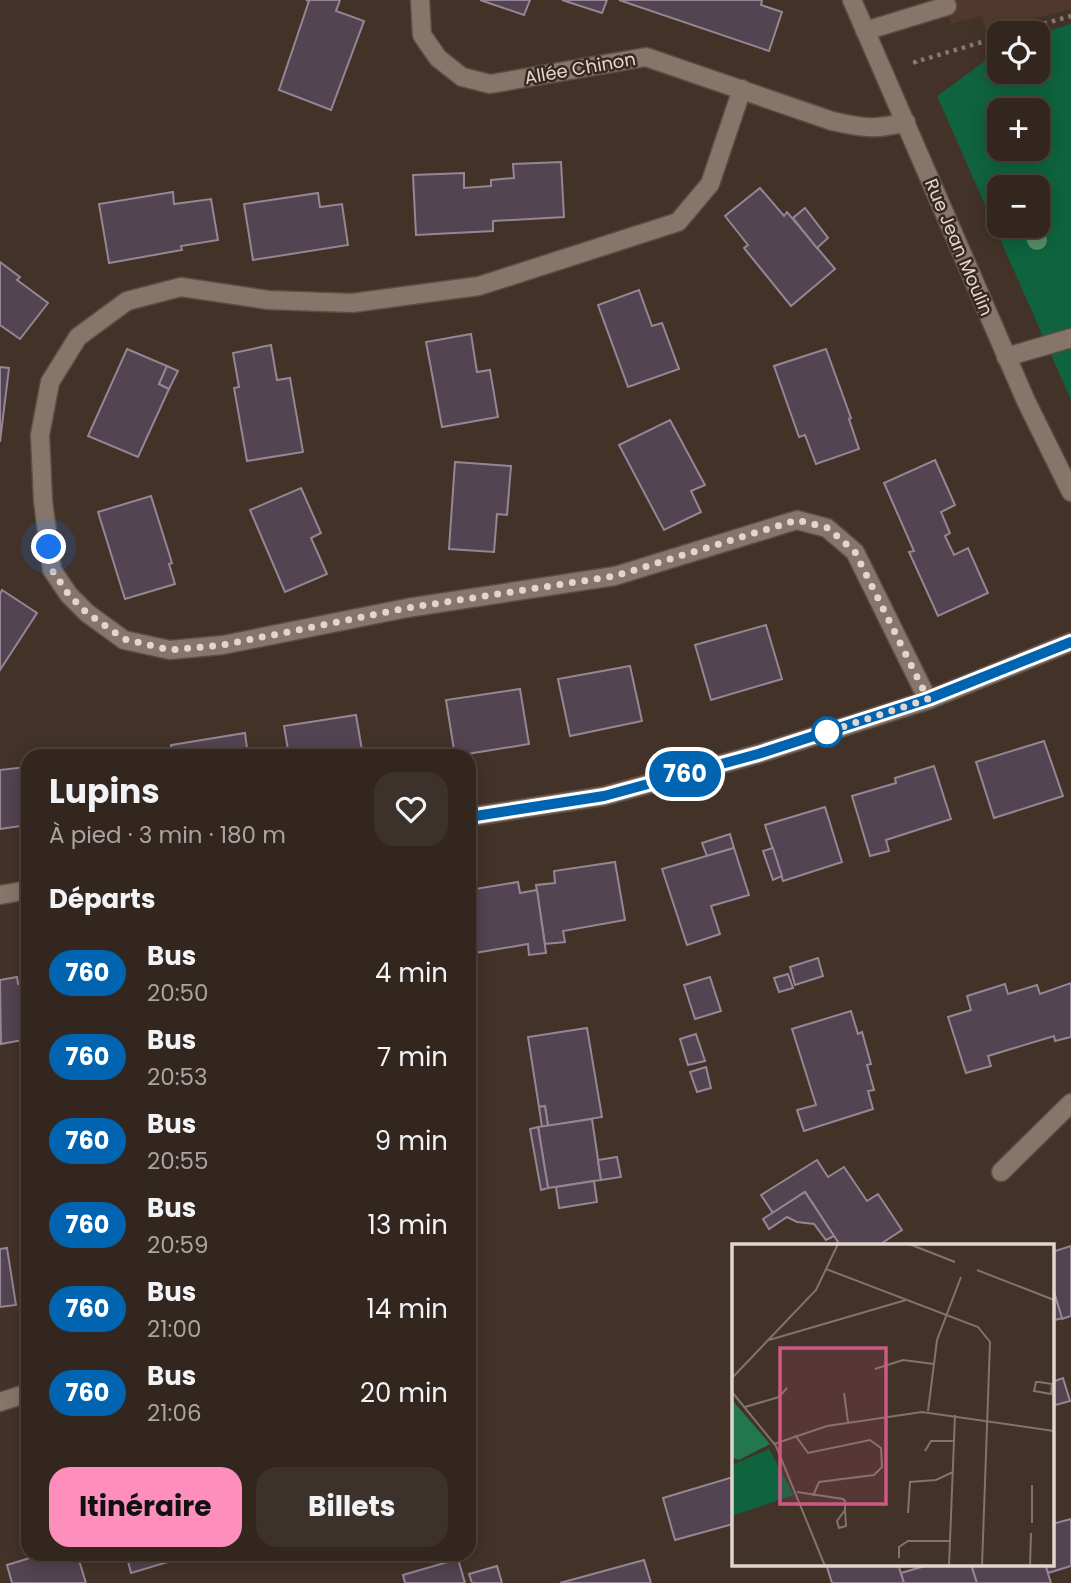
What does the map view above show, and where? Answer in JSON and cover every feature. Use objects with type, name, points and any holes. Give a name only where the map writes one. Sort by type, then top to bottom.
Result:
[{"type":"street","name":"Allée Chinon","points":[[420,0],[422,35],[438,58],[462,77],[490,84],[646,57],[832,121],[856,127],[883,128],[906,122]]},
{"type":"street","name":"Rue Jean Moulin","points":[[852,0],[1006,357],[1071,492]]},
{"type":"street","points":[[865,31],[947,6]]},
{"type":"street","points":[[743,89],[710,184],[678,222],[479,286],[352,303],[268,300],[181,288],[127,301],[78,337],[50,382],[40,435],[43,501],[52,570],[69,595],[87,613],[124,639],[170,650],[223,645],[407,608],[615,576],[797,520],[828,528],[855,552],[928,699]]},
{"type":"street","points":[[1006,357],[1071,338]]},
{"type":"street","points":[[476,816],[604,796],[758,754],[928,699],[1071,642]]},
{"type":"street","points":[[0,895],[21,891]]},
{"type":"street","points":[[1001,1172],[1071,1102]]},
{"type":"street","points":[[0,1402],[21,1395]]},
{"type":"path","points":[[1050,22],[1071,16]]},
{"type":"path","points":[[920,74],[915,62],[987,41]]},
{"type":"shaded area","points":[[945,0],[1071,0],[1071,9],[1027,21],[987,21],[986,32],[981,16],[951,24]]},
{"type":"green space","points":[[1071,24],[1071,400],[1000,238],[1050,238],[1050,175],[987,175],[987,209],[937,96],[987,60],[987,84],[1050,84],[1050,30]]},
{"type":"building","points":[[306,0],[340,0],[336,11],[364,21],[331,110],[279,90],[309,1]]},
{"type":"building","points":[[480,0],[530,0],[524,15]]},
{"type":"building","points":[[562,0],[607,0],[602,13]]},
{"type":"building","points":[[619,0],[762,0],[761,5],[782,12],[769,51]]},
{"type":"building","points":[[561,162],[564,217],[493,221],[493,231],[416,235],[413,175],[464,173],[464,188],[491,186],[491,180],[514,178],[513,164]]},
{"type":"building","points":[[760,188],[784,216],[787,212],[835,269],[791,306],[744,248],[748,245],[725,216]]},
{"type":"building","points":[[173,192],[174,204],[211,199],[218,240],[181,246],[182,250],[109,263],[99,204]]},
{"type":"building","points":[[318,193],[320,207],[342,204],[348,245],[253,260],[244,204]]},
{"type":"building","points":[[805,208],[828,238],[817,248],[793,218]]},
{"type":"building","points":[[0,262],[20,277],[17,280],[48,303],[20,339],[0,325]]},
{"type":"building","points":[[639,290],[652,326],[662,323],[679,369],[628,387],[598,305]]},
{"type":"building","points":[[471,334],[477,372],[490,370],[498,417],[442,427],[426,342]]},
{"type":"building","points":[[271,345],[277,380],[290,378],[303,452],[247,461],[234,388],[239,387],[233,353]]},
{"type":"building","points":[[127,349],[167,366],[159,384],[169,389],[138,457],[88,436]]},
{"type":"building","points":[[826,349],[851,418],[849,419],[859,449],[816,464],[805,435],[799,437],[774,366]]},
{"type":"building","points":[[167,366],[178,371],[169,389],[159,384]]},
{"type":"building","points":[[0,367],[9,368],[0,442]]},
{"type":"building","points":[[670,420],[705,485],[691,491],[701,512],[664,530],[619,445]]},
{"type":"building","points":[[935,460],[955,505],[941,512],[950,533],[945,536],[954,555],[968,548],[988,593],[938,616],[909,552],[914,551],[884,483]]},
{"type":"building","points":[[455,462],[511,466],[507,515],[497,514],[494,552],[449,549]]},
{"type":"building","points":[[301,488],[321,533],[311,538],[327,574],[285,592],[250,510]]},
{"type":"building","points":[[151,496],[172,563],[169,564],[175,584],[125,599],[98,512]]},
{"type":"building","points":[[2,590],[37,613],[0,670],[0,594]]},
{"type":"building","points":[[766,625],[782,679],[711,700],[695,645]]},
{"type":"building","points":[[630,666],[642,721],[570,736],[558,679]]},
{"type":"building","points":[[520,689],[529,744],[476,753],[476,749],[454,749],[446,700]]},
{"type":"building","points":[[356,715],[362,749],[288,749],[284,726]]},
{"type":"building","points":[[245,733],[247,749],[171,749],[171,745]]},
{"type":"building","points":[[1044,741],[1063,796],[994,818],[976,762]]},
{"type":"building","points":[[934,766],[951,819],[886,840],[889,851],[870,856],[852,796],[896,783],[895,778]]},
{"type":"building","points":[[21,768],[21,826],[0,829],[0,770]]},
{"type":"building","points":[[825,807],[842,862],[783,881],[765,825]]},
{"type":"building","points":[[730,834],[734,848],[707,856],[702,843]]},
{"type":"building","points":[[734,848],[749,895],[711,906],[720,934],[687,945],[662,869]]},
{"type":"building","points":[[773,848],[782,876],[773,880],[763,851]]},
{"type":"building","points":[[615,862],[625,920],[563,931],[565,942],[545,944],[536,885],[555,883],[554,871]]},
{"type":"building","points":[[518,882],[520,893],[537,890],[546,953],[529,955],[528,944],[476,953],[476,889]]},
{"type":"building","points":[[818,958],[823,976],[795,985],[790,967]]},
{"type":"building","points":[[788,974],[793,988],[779,992],[774,978]]},
{"type":"building","points":[[17,977],[18,984],[21,984],[21,1040],[1,1044],[0,980]]},
{"type":"building","points":[[710,977],[721,1011],[695,1019],[684,985]]},
{"type":"building","points":[[1071,983],[1071,1037],[1055,1041],[1054,1036],[988,1056],[991,1066],[966,1073],[948,1017],[971,1010],[967,996],[1005,984],[1008,994],[1037,985],[1040,994]]},
{"type":"building","points":[[851,1011],[858,1034],[862,1032],[871,1064],[867,1065],[874,1090],[868,1091],[873,1109],[804,1131],[797,1110],[816,1105],[792,1029]]},
{"type":"building","points":[[587,1028],[602,1117],[548,1126],[545,1106],[539,1107],[528,1037]]},
{"type":"building","points":[[696,1034],[705,1061],[688,1065],[680,1039]]},
{"type":"building","points":[[706,1067],[711,1088],[697,1092],[690,1072]]},
{"type":"building","points":[[545,1106],[548,1126],[542,1127],[539,1107]]},
{"type":"building","points":[[592,1119],[601,1180],[548,1188],[538,1127]]},
{"type":"building","points":[[538,1127],[548,1188],[541,1190],[530,1129]]},
{"type":"building","points":[[617,1157],[621,1177],[601,1180],[598,1160]]},
{"type":"building","points":[[817,1160],[828,1177],[844,1167],[867,1201],[878,1194],[902,1230],[881,1244],[839,1244],[805,1192],[773,1213],[761,1195]]},
{"type":"building","points":[[594,1181],[597,1202],[559,1208],[556,1187]]},
{"type":"building","points":[[805,1192],[834,1236],[826,1240],[814,1224],[797,1222],[787,1217],[769,1229],[763,1219]]},
{"type":"building","points":[[1071,1246],[1071,1316],[1062,1319],[1054,1292],[1054,1251]]},
{"type":"building","points":[[7,1248],[16,1305],[0,1307],[0,1249]]},
{"type":"building","points":[[1054,1292],[1062,1318],[1054,1320]]},
{"type":"building","points":[[1063,1378],[1070,1401],[1054,1405],[1054,1381]]},
{"type":"building","points":[[732,1477],[732,1524],[675,1540],[663,1498]]},
{"type":"building","points":[[1071,1519],[1071,1566],[1048,1573],[1046,1566],[1054,1566],[1054,1523]]},
{"type":"building","points":[[644,1560],[651,1583],[560,1583]]},
{"type":"building","points":[[21,1561],[79,1561],[86,1583],[12,1583],[7,1565]]},
{"type":"building","points":[[128,1561],[171,1561],[131,1573]]},
{"type":"building","points":[[459,1561],[465,1583],[405,1583],[403,1575]]},
{"type":"building","points":[[497,1566],[502,1583],[472,1583],[469,1574]]},
{"type":"building","points":[[827,1566],[899,1566],[904,1583],[832,1583]]},
{"type":"building","points":[[925,1566],[972,1566],[977,1583],[904,1583],[901,1573]]},
{"type":"building","points":[[972,1566],[1046,1566],[1051,1583],[977,1583]]},
{"type":"bus line","name":"760","points":[[476,816],[604,796],[758,754],[928,699],[1071,642]]},
{"type":"route","points":[[49,547],[52,570],[69,595],[87,613],[124,639],[170,650],[223,645],[407,608],[615,576],[797,520],[828,528],[855,552],[928,699],[827,732]]}]
